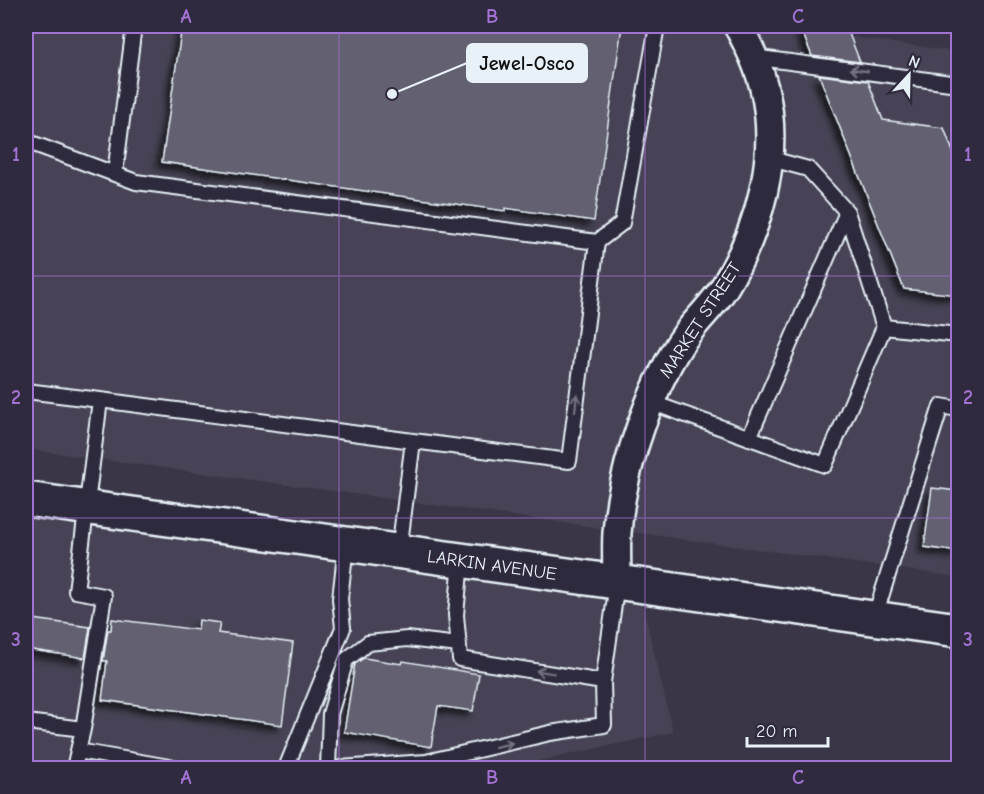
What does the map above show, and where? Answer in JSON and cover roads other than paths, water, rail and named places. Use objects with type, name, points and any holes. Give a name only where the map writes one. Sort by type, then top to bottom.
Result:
[{"type":"main road","name":"LARKIN AVENUE","points":[[26,499],[958,630]]},
{"type":"street","name":"MARKET STREET","points":[[617,582],[617,532],[625,483],[650,402],[679,345],[719,296],[736,267],[759,210],[767,177],[768,111],[764,87],[738,26]]},
{"type":"lane","points":[[115,174],[134,26]]},
{"type":"lane","points":[[26,141],[136,182],[597,242],[622,223],[657,26]]},
{"type":"lane","points":[[752,57],[958,84]]},
{"type":"lane","points":[[650,402],[825,465],[884,327],[847,212],[808,169],[768,158]]},
{"type":"lane","points":[[749,438],[847,212]]},
{"type":"lane","points":[[26,391],[569,461],[597,242]]},
{"type":"lane","points":[[884,327],[958,335]]},
{"type":"lane","points":[[74,768],[83,729],[104,596],[76,591],[100,400]]},
{"type":"lane","points":[[874,619],[941,406],[958,409]]},
{"type":"lane","points":[[399,552],[413,441]]},
{"type":"lane","points":[[286,768],[343,628],[340,599],[346,545]]},
{"type":"lane","points":[[460,652],[456,615],[461,561]]},
{"type":"lane","points":[[340,768],[426,762],[550,734],[604,725],[603,682],[617,582]]},
{"type":"lane","points":[[328,768],[330,714],[346,660],[368,643],[406,639],[603,682]]},
{"type":"lane","points":[[26,722],[83,729]]},
{"type":"lane","points":[[78,751],[175,768]]},
{"type":"place","name":"Jewel-Osco","points":[[392,94]]}]
